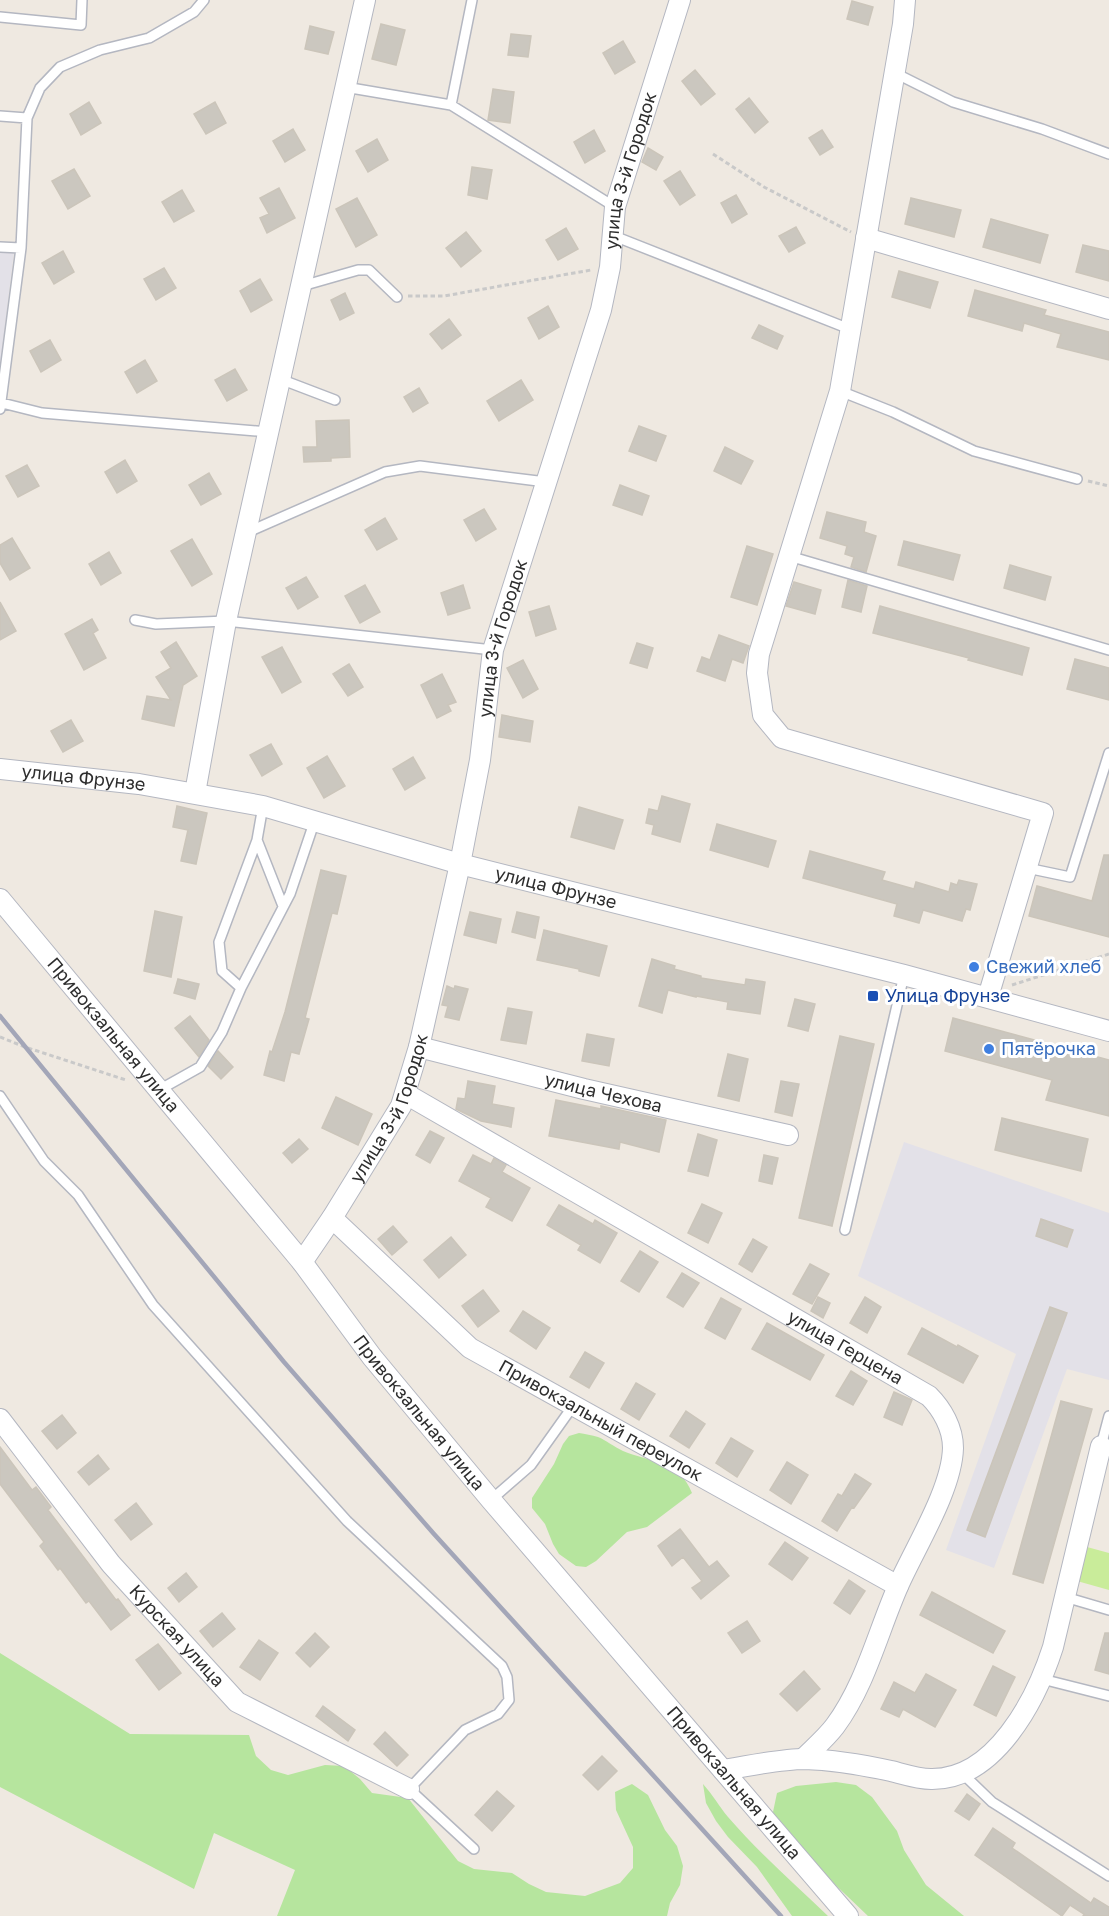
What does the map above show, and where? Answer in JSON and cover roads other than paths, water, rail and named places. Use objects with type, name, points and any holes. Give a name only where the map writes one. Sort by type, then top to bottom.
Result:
[{"type":"street","points":[[195,793],[226,621],[365,0]]},
{"type":"street","name":"улица 3-й Городок","points":[[302,1262],[332,1218],[401,1106],[406,1094],[420,1047],[460,864],[480,760],[493,650],[601,310],[610,267],[615,207],[680,0]]},
{"type":"street","points":[[904,0],[903,24],[895,73],[840,391],[759,654],[757,673],[763,715],[782,738],[1043,813],[988,997]]},
{"type":"street","points":[[866,238],[1109,309]]},
{"type":"street","name":"улица Фрунзе","points":[[0,769],[139,784],[263,806],[314,823],[460,864],[904,975],[1109,1031]]},
{"type":"street","name":"Привокзальная улица","points":[[0,899],[302,1262],[372,1357],[491,1500],[848,1916]]},
{"type":"street","name":"улица Чехова","points":[[420,1047],[584,1089],[788,1135]]},
{"type":"street","name":"улица Герцена","points":[[406,1094],[929,1395],[940,1407],[947,1420],[953,1445],[952,1465],[945,1486],[898,1586],[856,1691],[834,1727],[803,1759]]},
{"type":"street","name":"Привокзальный переулок","points":[[332,1218],[470,1348],[898,1586]]},
{"type":"street","name":"Курская улица","points":[[0,1419],[111,1564],[237,1702],[409,1789]]},
{"type":"street","points":[[723,1770],[803,1759],[856,1764],[931,1779],[963,1774],[986,1758],[1011,1732],[1042,1679],[1053,1647],[1105,1447]]},
{"type":"lane","points":[[0,17],[81,25],[82,0]]},
{"type":"lane","points":[[204,0],[194,12],[149,38],[100,50],[60,68],[40,88],[27,118],[21,248],[1,406],[42,413],[268,432]]},
{"type":"lane","points":[[451,105],[472,0]]},
{"type":"lane","points":[[895,73],[953,102],[1042,129],[1109,153]]},
{"type":"lane","points":[[345,87],[451,105],[615,207]]},
{"type":"lane","points":[[0,116],[27,118]]},
{"type":"lane","points":[[614,236],[852,330]]},
{"type":"lane","points":[[0,247],[21,248]]},
{"type":"lane","points":[[301,286],[358,270],[369,270],[397,297]]},
{"type":"lane","points":[[280,379],[335,400]]},
{"type":"lane","points":[[840,391],[893,411],[974,451],[1077,479]]},
{"type":"lane","points":[[246,533],[385,472],[420,466],[546,482]]},
{"type":"lane","points":[[789,556],[1109,650]]},
{"type":"lane","points":[[135,620],[156,624],[226,621],[493,650]]},
{"type":"lane","points":[[1027,868],[1070,877],[1109,753]]},
{"type":"lane","points":[[241,988],[222,972],[219,942],[257,840],[263,806]]},
{"type":"lane","points":[[158,1091],[200,1067],[222,1032],[241,988],[290,894],[314,823]]},
{"type":"lane","points":[[257,840],[283,906]]},
{"type":"lane","points":[[845,1230],[904,975]]},
{"type":"lane","points":[[0,1096],[44,1161],[78,1195],[153,1305],[347,1521],[502,1666],[507,1677],[509,1700],[498,1714],[465,1730],[409,1789],[474,1849]]},
{"type":"lane","points":[[491,1500],[531,1465],[573,1406]]},
{"type":"lane","points":[[1105,1447],[1109,1416]]},
{"type":"lane","points":[[1065,1597],[1109,1611]]},
{"type":"lane","points":[[1042,1679],[1109,1696]]},
{"type":"lane","points":[[963,1774],[992,1802],[1109,1876]]},
{"type":"railway","points":[[0,1016],[284,1362],[434,1534],[781,1916]]},
{"type":"place","name":"Свежий хлеб","points":[[974,967]]},
{"type":"place","name":"Улица Фрунзе","points":[[873,996]]},
{"type":"place","name":"Пятёрочка","points":[[989,1049]]}]
